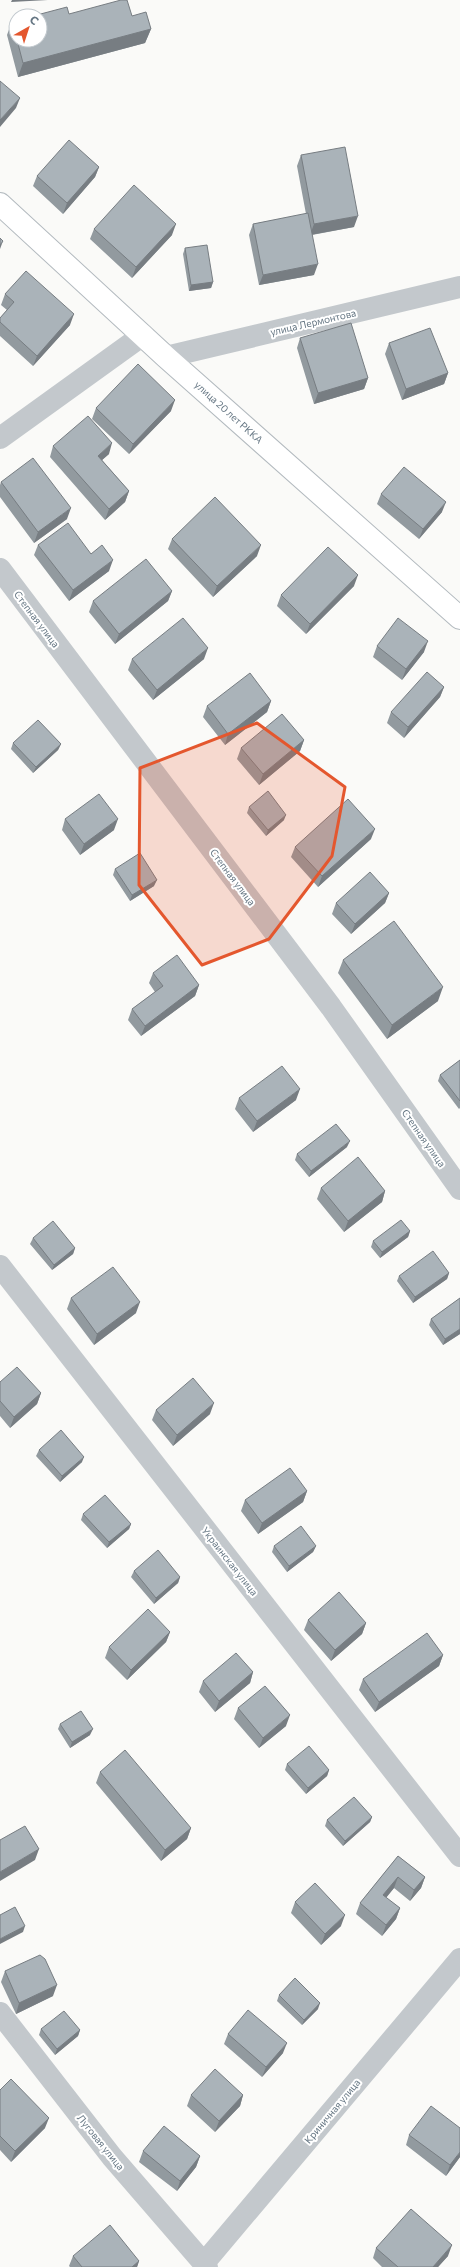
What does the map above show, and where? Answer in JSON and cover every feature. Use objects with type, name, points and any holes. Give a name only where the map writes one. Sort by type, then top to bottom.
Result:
[{"type":"street","name":"улица 20 лет РККА","points":[[0,204],[166,356],[460,618]]},
{"type":"street","name":"улица Лермонтова","points":[[166,356],[460,287]]},
{"type":"street","points":[[0,438],[143,335]]},
{"type":"street","name":"Степная улица","points":[[0,569],[331,1007],[460,1189]]},
{"type":"street","name":"Украинская улица","points":[[0,1266],[460,1856]]},
{"type":"street","name":"Криничная улица","points":[[206,2265],[460,1959]]},
{"type":"street","name":"Луговая улица","points":[[0,2013],[112,2157],[206,2265]]},
{"type":"highlighted area","points":[[257,723],[345,787],[332,856],[269,939],[202,965],[139,885],[140,768]]},
{"type":"building","points":[[121,0],[127,0],[132,16],[146,12],[151,29],[23,63],[19,48],[48,48],[48,12],[67,7],[69,14]]},
{"type":"building","points":[[0,81],[20,98],[0,120]]},
{"type":"building","points":[[69,140],[99,167],[67,203],[37,176]]},
{"type":"building","points":[[345,147],[358,216],[314,224],[301,155]]},
{"type":"building","points":[[134,185],[176,224],[136,267],[94,229]]},
{"type":"building","points":[[308,213],[318,264],[263,275],[253,224]]},
{"type":"building","points":[[0,238],[3,241],[0,245]]},
{"type":"building","points":[[207,245],[213,282],[191,285],[185,248]]},
{"type":"building","points":[[26,271],[74,314],[37,356],[0,322],[0,318],[14,302],[5,294]]},
{"type":"building","points":[[351,323],[368,378],[318,393],[300,338]]},
{"type":"building","points":[[430,328],[448,373],[406,389],[389,343]]},
{"type":"building","points":[[138,364],[175,400],[133,444],[96,408]]},
{"type":"building","points":[[88,416],[112,443],[98,456],[129,491],[109,509],[53,446]]},
{"type":"building","points":[[33,458],[71,508],[38,532],[1,482]]},
{"type":"building","points":[[404,467],[446,502],[423,529],[381,494]]},
{"type":"building","points":[[215,497],[261,545],[217,586],[172,539]]},
{"type":"building","points":[[68,523],[91,554],[102,545],[113,560],[73,590],[38,545]]},
{"type":"building","points":[[328,547],[358,575],[310,624],[281,595]]},
{"type":"building","points":[[146,559],[172,591],[119,634],[93,601]]},
{"type":"building","points":[[183,618],[208,648],[157,690],[132,659]]},
{"type":"building","points":[[398,618],[428,641],[406,669],[377,646]]},
{"type":"building","points":[[427,672],[444,687],[408,727],[391,712]]},
{"type":"building","points":[[250,673],[271,701],[228,734],[207,706]]},
{"type":"building","points":[[282,714],[304,740],[263,774],[241,748]]},
{"type":"building","points":[[38,720],[61,744],[36,767],[13,743]]},
{"type":"building","points":[[268,791],[286,815],[268,830],[249,807]]},
{"type":"building","points":[[99,794],[118,819],[84,844],[65,819]]},
{"type":"building","points":[[348,799],[375,829],[322,876],[295,847]]},
{"type":"building","points":[[140,853],[157,880],[132,895],[115,869]]},
{"type":"building","points":[[370,872],[389,893],[355,924],[336,903]]},
{"type":"building","points":[[394,921],[443,987],[392,1025],[343,960]]},
{"type":"building","points":[[177,955],[199,985],[145,1026],[132,1009],[163,986],[153,973]]},
{"type":"building","points":[[460,1060],[460,1101],[440,1075]]},
{"type":"building","points":[[282,1066],[300,1089],[257,1121],[239,1098]]},
{"type":"building","points":[[336,1124],[350,1141],[311,1171],[297,1154]]},
{"type":"building","points":[[358,1157],[385,1191],[348,1221],[321,1188]]},
{"type":"building","points":[[401,1220],[410,1231],[382,1252],[373,1241]]},
{"type":"building","points":[[53,1221],[75,1248],[54,1265],[33,1238]]},
{"type":"building","points":[[433,1251],[449,1273],[415,1297],[399,1276]]},
{"type":"building","points":[[113,1267],[140,1302],[97,1334],[71,1298]]},
{"type":"building","points":[[460,1298],[460,1329],[445,1339],[431,1319]]},
{"type":"building","points":[[17,1367],[41,1393],[14,1417],[0,1401],[0,1382]]},
{"type":"building","points":[[193,1378],[214,1403],[177,1435],[156,1410]]},
{"type":"building","points":[[61,1430],[84,1457],[62,1476],[39,1450]]},
{"type":"building","points":[[290,1468],[307,1491],[262,1523],[245,1500]]},
{"type":"building","points":[[105,1495],[131,1524],[109,1542],[83,1514]]},
{"type":"building","points":[[301,1526],[316,1546],[289,1566],[274,1546]]},
{"type":"building","points":[[158,1550],[180,1577],[156,1598],[134,1571]]},
{"type":"building","points":[[339,1592],[366,1623],[335,1650],[308,1620]]},
{"type":"building","points":[[148,1609],[170,1632],[131,1670],[109,1647]]},
{"type":"building","points":[[427,1633],[443,1655],[379,1702],[363,1679]]},
{"type":"building","points":[[236,1653],[253,1672],[219,1701],[203,1681]]},
{"type":"building","points":[[265,1686],[290,1715],[263,1738],[238,1708]]},
{"type":"building","points":[[81,1711],[93,1729],[72,1742],[60,1724]]},
{"type":"building","points":[[309,1746],[329,1770],[308,1788],[287,1764]]},
{"type":"building","points":[[125,1750],[191,1828],[165,1850],[100,1772]]},
{"type":"building","points":[[354,1797],[372,1817],[345,1841],[327,1820]]},
{"type":"building","points":[[25,1826],[39,1849],[0,1872],[0,1840]]},
{"type":"building","points":[[398,1856],[425,1877],[414,1890],[398,1877],[383,1895],[400,1908],[386,1925],[360,1903]]},
{"type":"building","points":[[315,1883],[345,1915],[325,1934],[295,1902]]},
{"type":"building","points":[[15,1907],[25,1926],[0,1939],[0,1915]]},
{"type":"building","points":[[40,1955],[45,1959],[57,1985],[19,2003],[5,1971]]},
{"type":"building","points":[[295,1978],[320,2003],[304,2020],[279,1995]]},
{"type":"building","points":[[248,2010],[287,2043],[266,2067],[228,2034]]},
{"type":"building","points":[[64,2011],[80,2030],[57,2049],[41,2029]]},
{"type":"building","points":[[215,2069],[243,2095],[219,2121],[191,2095]]},
{"type":"building","points":[[11,2079],[49,2118],[15,2151],[0,2136],[0,2090]]},
{"type":"building","points":[[431,2106],[460,2128],[460,2152],[450,2165],[409,2135]]},
{"type":"building","points":[[164,2126],[200,2156],[180,2181],[143,2151]]},
{"type":"building","points":[[411,2209],[452,2245],[433,2267],[398,2267],[376,2248]]},
{"type":"building","points":[[110,2225],[139,2261],[132,2267],[82,2267],[73,2256]]}]
